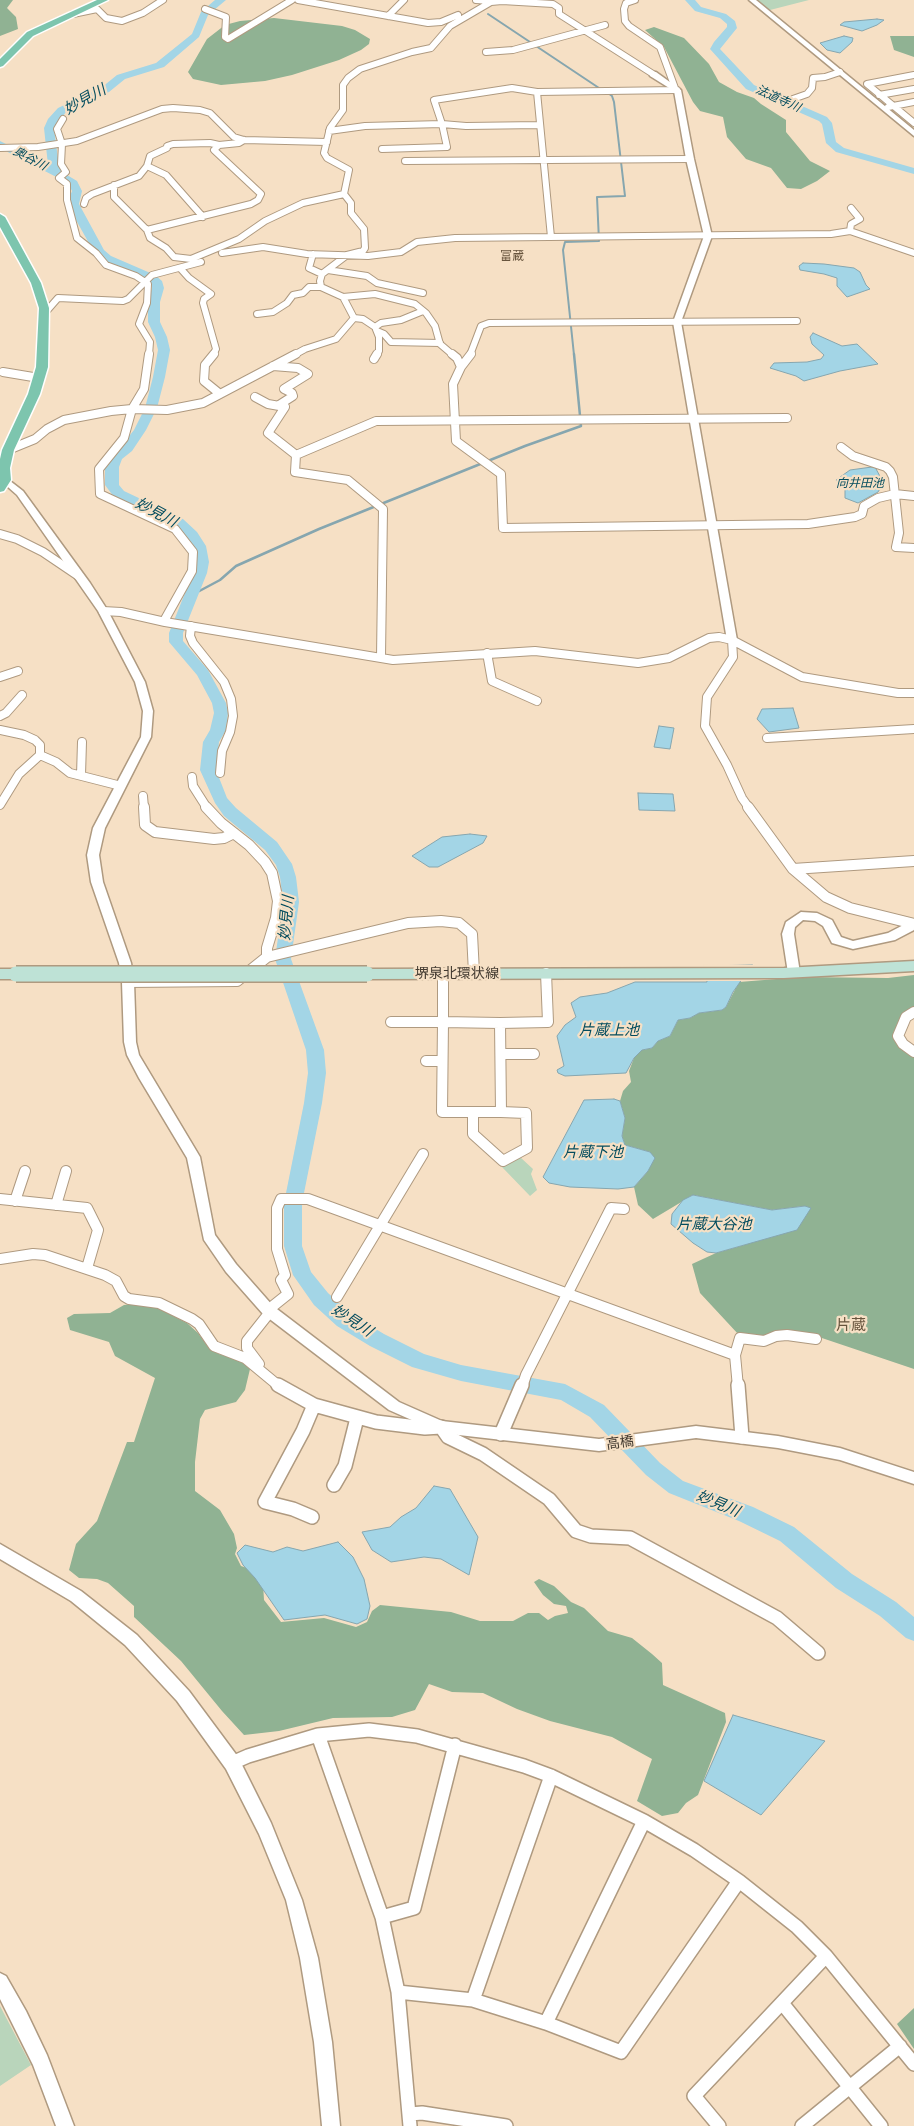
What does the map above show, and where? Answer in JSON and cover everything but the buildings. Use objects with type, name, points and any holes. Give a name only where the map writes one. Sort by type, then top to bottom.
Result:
[{"type":"main road","points":[[0,64],[30,34],[104,0]]},
{"type":"main road","points":[[0,217],[36,283],[41,295],[44,314],[42,367],[34,394],[5,452],[3,484]]},
{"type":"main road","name":"堺泉北環状線","points":[[0,974],[789,973],[914,966]]},
{"type":"street","points":[[73,14],[97,9],[106,18],[122,21],[143,13],[163,0]]},
{"type":"street","points":[[205,9],[226,17],[225,37],[228,39],[292,0]]},
{"type":"street","points":[[298,0],[428,23],[441,22],[482,7]]},
{"type":"street","points":[[388,16],[404,0]]},
{"type":"street","points":[[476,0],[553,4],[559,8],[559,14],[676,89]]},
{"type":"street","points":[[635,0],[626,3],[624,9],[625,20],[629,26],[660,47],[676,89],[708,236],[677,322],[734,651],[733,657],[707,697],[705,726],[727,765],[742,798],[793,869],[826,897],[838,904],[914,924]]},
{"type":"street","points":[[752,0],[913,132]]},
{"type":"street","points":[[322,274],[347,255],[363,251],[365,248],[364,230],[351,214],[351,204],[344,194],[349,170],[327,158],[324,153],[328,131],[343,110],[343,85],[348,78],[369,65],[431,48],[450,26],[491,1]]},
{"type":"street","points":[[486,52],[513,50],[605,25]]},
{"type":"street","points":[[790,100],[807,94],[812,88],[813,78],[825,77],[840,72]]},
{"type":"street","points":[[914,75],[867,84],[893,106],[911,117],[914,123]]},
{"type":"street","points":[[901,78],[914,89]]},
{"type":"street","points":[[382,149],[447,147],[434,100],[440,98],[512,88],[537,92],[676,89]]},
{"type":"street","points":[[879,95],[914,89]]},
{"type":"street","points":[[537,92],[551,237]]},
{"type":"street","points":[[883,108],[914,102]]},
{"type":"street","points":[[0,148],[38,147],[77,141],[162,110],[173,108],[193,109],[210,113],[234,136],[244,140],[327,142]]},
{"type":"street","points":[[63,119],[57,129],[62,144],[61,164],[66,172],[59,178],[66,184],[66,200],[77,238],[96,253],[106,265],[148,284],[147,303],[139,324],[150,342],[144,389],[132,409],[124,438],[99,469],[100,494],[175,529],[193,552],[192,571],[165,621]]},
{"type":"street","points":[[328,131],[366,126],[394,127],[442,124],[539,126]]},
{"type":"street","points":[[84,204],[86,198],[92,194],[139,176],[151,154],[173,144],[210,143],[219,145],[238,143],[244,140]]},
{"type":"street","points":[[147,230],[203,217],[251,204],[258,200],[261,194],[214,153],[214,150],[219,145]]},
{"type":"street","points":[[405,161],[690,159]]},
{"type":"street","points":[[146,166],[166,175],[203,217]]},
{"type":"street","points":[[114,185],[114,196],[147,230],[150,238],[166,248],[174,257],[191,259],[223,250],[263,247],[313,254],[368,256],[386,252],[401,252],[417,242],[455,238],[831,234],[850,231],[914,253]]},
{"type":"street","points":[[44,314],[58,298],[123,301],[128,299],[152,275],[180,268],[223,250],[265,222],[303,203],[344,194]]},
{"type":"street","points":[[850,231],[851,224],[860,219],[852,208]]},
{"type":"street","points":[[313,254],[309,268],[322,274]]},
{"type":"street","points":[[180,268],[189,278],[211,294],[204,299],[203,303],[216,349],[205,365],[204,381],[220,394]]},
{"type":"street","points":[[328,270],[367,276],[377,283],[423,293]]},
{"type":"street","points":[[321,287],[322,274]]},
{"type":"street","points":[[257,314],[273,312],[287,303],[292,295],[304,294],[309,287],[321,287],[334,295],[343,297],[375,294],[415,304],[435,326],[440,343],[457,358],[461,368]]},
{"type":"street","points":[[343,297],[354,318]]},
{"type":"street","points":[[374,359],[379,351],[376,329],[381,323],[401,320],[423,311]]},
{"type":"street","points":[[5,452],[35,439],[47,429],[64,420],[111,411],[132,409],[167,410],[203,403],[306,349],[336,339],[354,318]]},
{"type":"street","points":[[354,318],[363,319],[384,334],[391,342],[440,343]]},
{"type":"street","points":[[797,321],[488,323],[482,326],[470,356],[453,384],[456,441],[501,474],[503,528],[808,524],[855,517],[862,514],[864,506],[878,498],[895,494],[914,496]]},
{"type":"street","points":[[272,366],[298,368],[308,374],[284,389],[292,393],[293,396],[279,405]]},
{"type":"street","points":[[4,372],[39,378]]},
{"type":"street","points":[[255,397],[268,404],[279,405],[284,408],[270,427],[268,433],[296,455]]},
{"type":"street","points":[[296,455],[376,421],[787,418]]},
{"type":"street","points":[[841,447],[853,456],[886,467],[893,477],[899,533],[896,547],[914,548]]},
{"type":"street","points":[[296,455],[295,472],[348,480],[383,509],[381,658]]},
{"type":"street","name":"高橋","points":[[3,484],[20,493],[80,577],[103,611],[140,682],[148,711],[146,737],[99,828],[93,855],[97,882],[124,963],[128,982],[128,1027],[133,1055],[193,1157],[209,1236],[231,1268],[269,1311],[394,1406],[441,1427],[599,1446],[696,1432],[778,1442],[840,1454],[914,1478]]},
{"type":"street","points":[[0,534],[17,539],[43,552],[80,577]]},
{"type":"street","points":[[103,611],[121,612],[191,626],[381,658],[410,660],[535,651],[638,663],[669,658],[709,638],[719,637],[732,640],[784,669],[802,676],[898,693],[914,693]]},
{"type":"street","points":[[191,626],[190,636],[193,643],[224,682],[231,699],[233,716],[230,732],[222,751],[220,773]]},
{"type":"street","points":[[487,654],[492,681],[537,700]]},
{"type":"street","points":[[0,677],[18,671]]},
{"type":"street","points":[[0,716],[6,713],[22,695]]},
{"type":"street","points":[[767,738],[914,729]]},
{"type":"street","points":[[0,730],[24,735],[35,740],[40,745],[40,755],[19,774],[0,805]]},
{"type":"street","points":[[81,774],[82,742]]},
{"type":"street","points":[[40,755],[56,762],[70,773],[81,774],[120,786]]},
{"type":"street","points":[[192,777],[196,791],[207,808],[265,862],[272,873],[276,886],[276,918],[267,948],[267,957]]},
{"type":"street","points":[[143,796],[145,825],[155,832],[214,839],[224,838],[234,833]]},
{"type":"street","points":[[793,869],[914,861]]},
{"type":"street","points":[[789,973],[788,934],[790,925],[801,916],[816,917],[828,923],[836,940],[853,945],[891,937],[905,931],[914,924]]},
{"type":"street","points":[[128,982],[237,981],[267,957],[408,923],[441,921],[459,923],[472,934],[474,974]]},
{"type":"street","points":[[391,1022],[548,1022],[546,973]]},
{"type":"street","points":[[443,974],[442,1112],[473,1112],[501,1112],[526,1113],[527,1148],[503,1161],[474,1134],[473,1112]]},
{"type":"street","points":[[914,1012],[906,1017],[898,1036],[903,1044],[914,1052]]},
{"type":"street","points":[[500,1022],[501,1112]]},
{"type":"street","points":[[501,1054],[534,1054]]},
{"type":"street","points":[[426,1061],[442,1061]]},
{"type":"street","points":[[337,1297],[423,1154]]},
{"type":"street","points":[[15,1201],[25,1171]]},
{"type":"street","points":[[56,1205],[66,1171]]},
{"type":"street","points":[[0,1199],[88,1208],[98,1230],[87,1268]]},
{"type":"street","points":[[269,1377],[247,1348],[247,1340],[269,1311],[288,1294],[281,1280],[285,1275],[277,1249],[277,1208],[281,1199],[308,1199],[735,1355]]},
{"type":"street","points":[[501,1434],[518,1398],[526,1375],[611,1208],[624,1209]]},
{"type":"street","points":[[0,1259],[33,1254],[53,1257],[87,1268],[116,1282],[124,1296],[129,1299],[159,1303],[192,1318],[199,1324],[214,1346],[245,1358],[291,1394],[314,1405],[357,1418],[424,1428],[441,1427],[448,1437],[483,1454],[549,1499],[576,1532],[591,1536],[630,1538],[777,1618],[818,1653]]},
{"type":"street","points":[[742,1437],[735,1355],[740,1338],[764,1341],[776,1336],[786,1335],[816,1339]]},
{"type":"street","points":[[312,1517],[293,1509],[265,1502],[303,1431],[314,1405]]},
{"type":"street","points":[[334,1485],[346,1466],[357,1418]]},
{"type":"street","points":[[0,1551],[76,1596],[131,1640],[183,1696],[232,1763],[265,1829],[294,1900],[311,1967],[323,2042],[331,2126]]},
{"type":"street","points":[[232,1763],[248,1756],[318,1734],[369,1730],[417,1736],[455,1745],[551,1776],[644,1821],[694,1850],[797,1927],[826,1956],[914,2064]]},
{"type":"street","points":[[318,1734],[382,1918],[398,1992],[410,2120],[422,2113],[501,2125]]},
{"type":"street","points":[[382,1918],[414,1908],[455,1745]]},
{"type":"street","points":[[472,2000],[551,1776]]},
{"type":"street","points":[[546,2023],[644,1821]]},
{"type":"street","points":[[398,1992],[472,2000],[546,2023],[621,2052],[739,1882]]},
{"type":"street","points":[[719,2126],[694,2096],[826,1956]]},
{"type":"street","points":[[0,1982],[20,2017],[41,2061],[65,2126]]},
{"type":"street","points":[[782,2004],[881,2126]]},
{"type":"street","points":[[802,2126],[900,2046]]},
{"type":"green space","points":[[0,0],[13,0],[7,8],[16,17],[18,29],[0,36]]},
{"type":"green space","points":[[756,0],[809,0],[770,10]]},
{"type":"green space","points":[[274,18],[342,26],[355,30],[370,39],[369,44],[361,50],[339,60],[292,75],[265,81],[221,85],[193,79],[188,72],[207,39],[225,25],[240,21]]},
{"type":"green space","points":[[654,27],[684,38],[709,64],[719,82],[737,92],[754,98],[786,120],[786,132],[810,161],[830,171],[817,181],[801,189],[787,188],[771,168],[746,159],[727,137],[723,117],[700,111],[693,102],[664,47],[645,30]]},
{"type":"green space","points":[[890,36],[914,36],[914,57],[894,50]]},
{"type":"green space","points":[[914,975],[914,1009],[896,1030],[914,1055],[914,1369],[810,1334],[760,1337],[739,1335],[700,1293],[692,1264],[716,1253],[744,1245],[805,1206],[772,1210],[693,1195],[653,1219],[638,1205],[634,1187],[648,1171],[650,1152],[625,1145],[622,1136],[625,1118],[620,1101],[623,1091],[631,1082],[629,1071],[634,1058],[642,1050],[652,1048],[658,1041],[670,1036],[678,1020],[690,1018],[699,1013],[722,1010],[726,1007],[739,982],[802,977],[888,978]]},
{"type":"green space","points":[[520,1157],[533,1169],[531,1174],[537,1190],[530,1196],[502,1167]]},
{"type":"green space","points":[[135,1304],[156,1307],[187,1323],[198,1333],[209,1348],[219,1354],[241,1361],[250,1369],[245,1390],[236,1402],[205,1410],[200,1419],[195,1462],[195,1491],[220,1510],[234,1534],[237,1548],[235,1554],[241,1566],[253,1570],[263,1584],[264,1600],[281,1622],[324,1618],[356,1627],[367,1622],[372,1611],[380,1605],[451,1612],[480,1621],[513,1621],[528,1613],[539,1613],[548,1620],[568,1613],[566,1606],[554,1604],[543,1595],[534,1582],[539,1579],[554,1586],[571,1602],[584,1608],[608,1631],[632,1638],[652,1654],[662,1663],[663,1685],[725,1713],[726,1722],[698,1795],[686,1803],[678,1813],[662,1816],[637,1801],[652,1759],[612,1737],[550,1721],[517,1709],[483,1693],[452,1692],[429,1684],[415,1710],[392,1717],[333,1718],[279,1731],[244,1735],[181,1661],[134,1617],[134,1606],[108,1583],[97,1579],[79,1578],[69,1570],[76,1544],[97,1521],[127,1442],[134,1442],[155,1378],[115,1356],[109,1342],[70,1330],[67,1318],[74,1314],[110,1313],[124,1305]]},
{"type":"green space","points":[[0,2006],[31,2065],[0,2086]]},
{"type":"green space","points":[[914,2008],[914,2049],[897,2024]]},
{"type":"water","points":[[884,20],[862,31],[840,25],[844,22]]},
{"type":"water","points":[[844,36],[853,38],[852,42],[840,53],[827,50],[820,43]]},
{"type":"water","points":[[803,263],[854,268],[860,272],[870,289],[847,297],[837,286],[837,278],[800,270],[799,266]]},
{"type":"water","points":[[813,333],[842,346],[857,344],[878,364],[840,371],[804,381],[796,376],[770,368],[774,363],[807,362],[821,359],[824,355],[812,344],[810,337]]},
{"type":"water","name":"向井田池","points":[[875,467],[883,484],[878,492],[858,503],[845,498],[845,490],[836,480],[850,470]]},
{"type":"water","points":[[793,708],[799,728],[769,732],[757,719],[762,709]]},
{"type":"water","points":[[659,726],[674,728],[670,749],[654,747]]},
{"type":"water","points":[[638,793],[673,794],[675,811],[639,810]]},
{"type":"water","points":[[470,834],[487,836],[483,843],[438,867],[429,867],[412,856],[442,837]]},
{"type":"water","name":"片蔵上池","points":[[752,965],[733,992],[726,1007],[722,1010],[699,1013],[690,1018],[678,1020],[670,1036],[658,1041],[652,1048],[642,1050],[634,1058],[626,1073],[565,1076],[558,1073],[557,1070],[564,1066],[557,1036],[565,1025],[576,1017],[571,1003],[580,997],[607,993],[635,982],[707,982],[705,966]]},
{"type":"water","name":"片蔵下池","points":[[614,1099],[620,1101],[625,1118],[622,1136],[625,1145],[650,1152],[655,1158],[648,1171],[634,1187],[618,1189],[570,1187],[549,1183],[543,1177],[584,1100]]},
{"type":"water","name":"片蔵大谷池","points":[[693,1195],[772,1210],[805,1206],[811,1208],[797,1230],[716,1253],[707,1252],[693,1243],[671,1224],[672,1214],[683,1200]]},
{"type":"water","points":[[434,1486],[450,1489],[478,1537],[469,1575],[441,1559],[424,1557],[391,1562],[372,1550],[362,1532],[390,1527],[401,1517],[416,1508]]},
{"type":"water","points":[[338,1542],[353,1557],[364,1579],[370,1606],[367,1619],[357,1624],[325,1615],[284,1620],[255,1578],[243,1565],[237,1553],[245,1545],[273,1552],[287,1547],[303,1551]]},
{"type":"water","points":[[733,1715],[825,1741],[761,1815],[704,1781]]},
{"type":"pier","points":[[703,964],[755,965],[743,981],[705,981]]},
{"type":"waterway","name":"妙見川","points":[[58,174],[54,167],[49,128],[52,121],[62,110],[105,90],[121,77],[160,65],[196,35],[204,14],[221,0]]},
{"type":"waterway","name":"法道寺川","points":[[690,0],[698,9],[723,16],[732,23],[732,28],[717,44],[715,49],[750,87],[823,119],[827,123],[831,143],[840,150],[914,171]]},
{"type":"waterway","points":[[488,14],[602,90]]},
{"type":"waterway","points":[[574,355],[563,250],[565,242],[599,241],[597,197],[625,196],[614,102],[612,96],[608,93]]},
{"type":"waterway","name":"奥谷川","points":[[0,144],[58,174]]},
{"type":"waterway","name":"妙見川","points":[[58,174],[72,181],[77,191],[73,204],[99,252],[107,258],[151,277],[156,281],[158,288],[154,302],[154,322],[161,337],[164,350],[159,377],[151,408],[140,430],[127,448],[116,457],[112,467],[112,485],[119,494],[178,522],[192,535],[199,546],[202,562],[200,573],[176,633],[176,642],[203,673],[219,703],[221,713],[218,730],[211,742],[208,770],[220,799],[230,812],[271,846],[284,864],[288,877],[291,902],[283,959],[315,1050],[317,1073],[313,1103],[293,1203],[293,1246],[303,1275],[321,1299],[344,1320],[377,1340],[419,1361],[461,1373],[565,1392],[597,1411],[653,1469],[676,1487],[746,1514],[787,1534],[844,1581],[888,1609],[914,1631]]},
{"type":"waterway","points":[[190,596],[220,580],[236,566],[319,529],[525,446],[581,426],[574,354]]},
{"type":"district","name":"富蔵","points":[[512,257]]},
{"type":"district","name":"片蔵","points":[[851,1326]]}]
